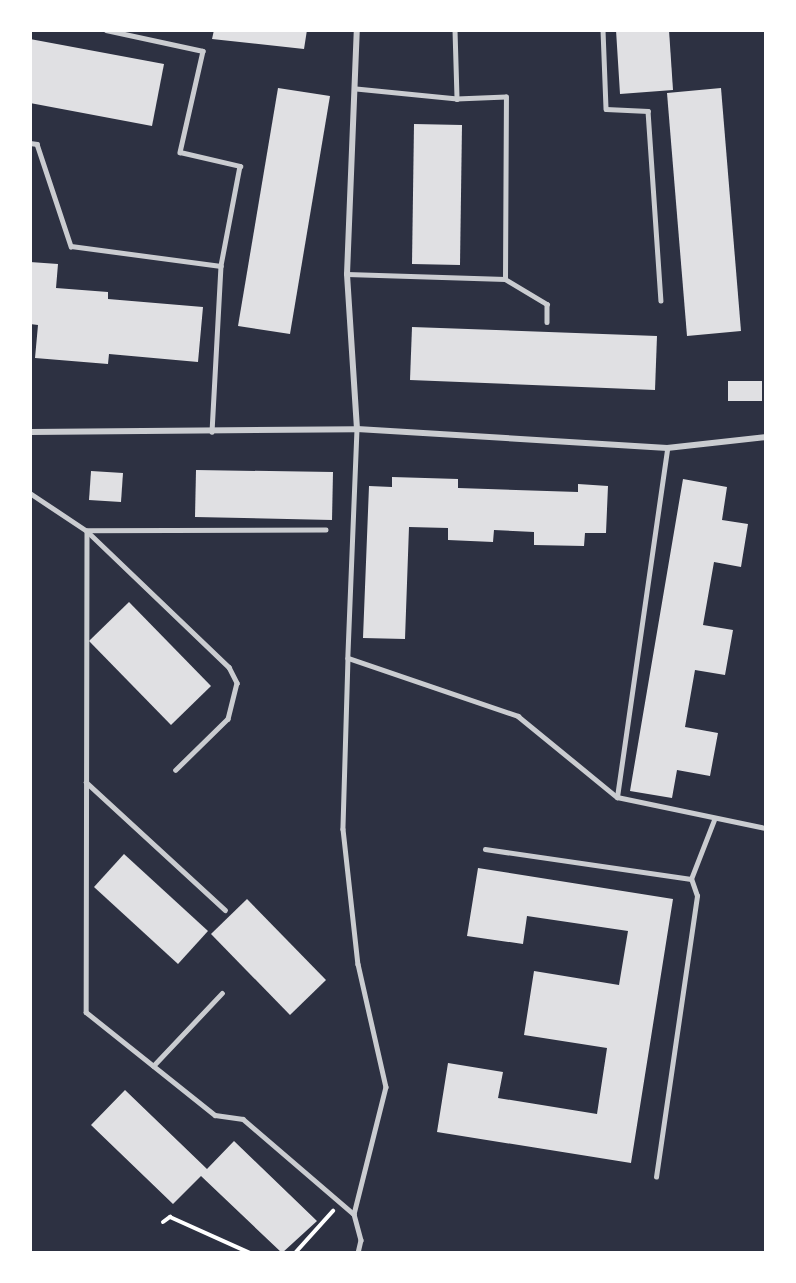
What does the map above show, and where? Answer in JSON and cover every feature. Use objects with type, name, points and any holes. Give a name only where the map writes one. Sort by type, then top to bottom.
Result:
[{"type":"street","points":[[357,30],[348,274],[357,429]]},
{"type":"street","points":[[30,432],[357,429],[667,448],[766,436]]},
{"type":"lane","points":[[106,30],[203,51],[180,152],[240,166],[221,266],[212,432]]},
{"type":"lane","points":[[455,30],[457,99]]},
{"type":"lane","points":[[603,30],[606,109],[648,111],[661,301]]},
{"type":"lane","points":[[356,89],[457,99],[506,97],[505,279]]},
{"type":"lane","points":[[30,143],[37,144],[71,246],[221,266]]},
{"type":"lane","points":[[348,274],[505,279],[547,304],[547,322]]},
{"type":"lane","points":[[357,429],[344,829],[358,964],[386,1087],[354,1214],[361,1240],[358,1253]]},
{"type":"lane","points":[[617,798],[667,448]]},
{"type":"lane","points":[[30,493],[87,531],[211,646],[237,683],[228,719],[176,770]]},
{"type":"lane","points":[[87,531],[326,530]]},
{"type":"lane","points":[[87,531],[86,1012],[215,1115],[243,1119],[354,1214]]},
{"type":"lane","points":[[348,658],[518,716],[617,798],[714,820],[766,828]]},
{"type":"lane","points":[[86,782],[225,910]]},
{"type":"lane","points":[[656,1177],[697,896],[691,879],[714,820]]},
{"type":"lane","points":[[485,849],[691,879]]},
{"type":"lane","points":[[153,1066],[222,993]]},
{"type":"path","points":[[295,1253],[340,1203]]},
{"type":"path","points":[[163,1222],[170,1217],[250,1253]]},
{"type":"building","points":[[214,30],[307,30],[304,49],[212,39]]},
{"type":"building","points":[[616,30],[669,30],[673,90],[620,94]]},
{"type":"building","points":[[30,39],[164,64],[152,126],[30,103]]},
{"type":"building","points":[[278,88],[330,96],[290,334],[238,326]]},
{"type":"building","points":[[721,88],[741,331],[687,336],[667,93]]},
{"type":"building","points":[[414,124],[462,125],[460,265],[412,264]]},
{"type":"building","points":[[30,262],[58,264],[56,288],[108,292],[108,299],[203,307],[198,362],[109,354],[108,364],[35,358],[38,325],[30,324]]},
{"type":"building","points":[[412,327],[657,336],[655,390],[410,380]]},
{"type":"building","points":[[728,381],[762,381],[762,401],[728,401]]},
{"type":"building","points":[[196,470],[333,472],[332,520],[195,517]]},
{"type":"building","points":[[91,471],[123,473],[121,502],[89,500]]},
{"type":"building","points":[[392,477],[458,479],[458,488],[578,492],[578,484],[608,486],[606,533],[585,533],[584,546],[534,545],[534,532],[494,530],[493,542],[448,540],[448,528],[409,527],[405,639],[363,638],[369,486],[392,487]]},
{"type":"building","points":[[683,479],[727,487],[722,520],[748,524],[741,567],[714,562],[703,625],[733,630],[725,675],[695,670],[685,727],[718,733],[710,776],[677,770],[672,798],[630,791]]},
{"type":"building","points":[[129,602],[211,686],[171,725],[89,641]]},
{"type":"building","points":[[124,854],[208,931],[178,964],[94,887]]},
{"type":"building","points":[[478,868],[673,899],[631,1163],[437,1132],[448,1063],[503,1072],[498,1098],[597,1114],[607,1048],[524,1035],[534,971],[619,985],[628,931],[527,916],[523,944],[467,936]]},
{"type":"building","points":[[247,899],[326,980],[290,1015],[211,934]]},
{"type":"building","points":[[125,1090],[207,1169],[234,1141],[317,1221],[282,1253],[201,1176],[173,1204],[91,1125]]}]
